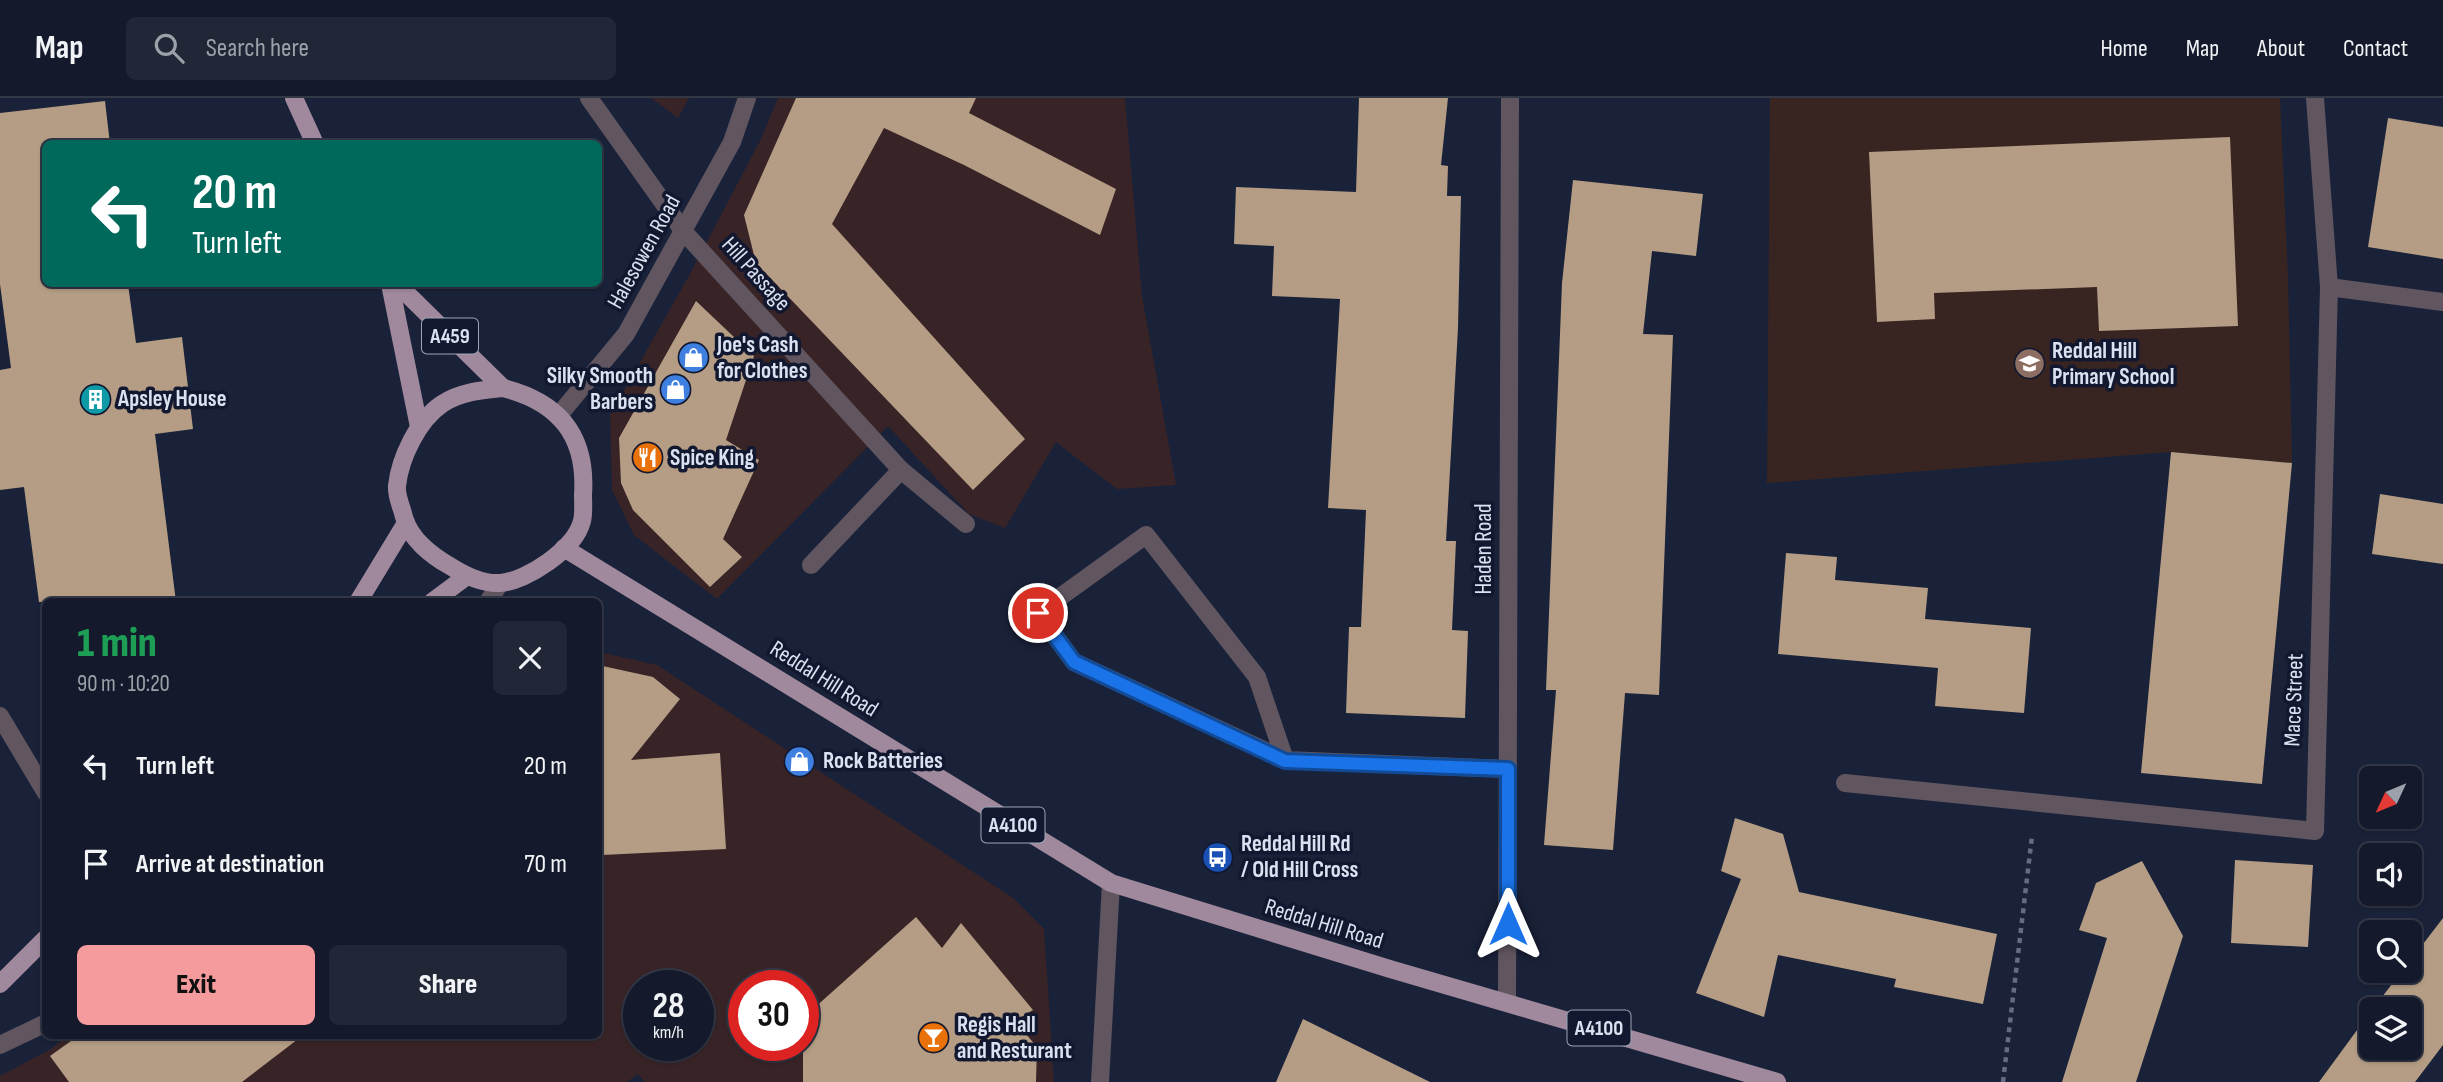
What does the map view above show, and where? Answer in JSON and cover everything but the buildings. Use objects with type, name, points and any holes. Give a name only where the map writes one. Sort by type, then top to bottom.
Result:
[{"type":"main road","points":[[295,98],[313,140]]},
{"type":"main road","name":"A459","points":[[391,287],[419,427]]},
{"type":"main road","name":"A459","points":[[400,287],[503,388]]},
{"type":"main road","points":[[503,388],[527,394],[559,415],[577,442],[585,469],[582,523],[564,548],[536,572],[500,583],[467,576],[429,554],[406,523],[396,488],[419,427],[442,404],[471,391],[503,388]]},
{"type":"main road","points":[[360,598],[406,523]]},
{"type":"main road","name":"Reddal Hill Road","points":[[564,548],[1111,883],[1390,970],[1507,1001],[1777,1082]]},
{"type":"main road","points":[[437,598],[467,576]]},
{"type":"main road","points":[[0,984],[42,942]]},
{"type":"street","name":"Hill Passage","points":[[589,98],[684,232],[901,470],[966,524]]},
{"type":"street","name":"Halesowen Road","points":[[559,415],[626,334],[732,142],[747,98]]},
{"type":"street","name":"Haden Road","points":[[1507,1001],[1510,98]]},
{"type":"street","name":"Mace Street","points":[[1845,783],[2315,831],[2329,287],[2315,98]]},
{"type":"street","points":[[2329,287],[2443,302]]},
{"type":"street","points":[[811,565],[901,470]]},
{"type":"street","points":[[1285,761],[1257,677],[1146,535],[1038,613],[1074,662],[1285,761],[1508,769]]},
{"type":"street","points":[[491,598],[500,583]]},
{"type":"street","points":[[0,716],[42,786]]},
{"type":"street","points":[[1100,1082],[1111,883]]},
{"type":"street","points":[[0,1045],[42,1025]]},
{"type":"path","points":[[2003,1082],[2036,804]]},
{"type":"shaded area","points":[[651,98],[689,98],[678,118]]},
{"type":"shaded area","points":[[778,98],[1125,98],[1142,296],[1176,485],[1117,489],[1056,442],[1005,528],[969,514],[888,426],[717,599],[634,535],[612,490],[610,415],[690,274],[761,139]]},
{"type":"shaded area","name":"Reddal Hill Primary School","points":[[1770,98],[2280,98],[2288,277],[2292,463],[2171,452],[1767,483]]},
{"type":"shaded area","points":[[602,653],[657,665],[1013,898],[1044,929],[1054,1082],[645,1082],[638,1074],[627,1082],[0,1082],[0,1076],[51,1049],[63,1039],[602,1039]]},
{"type":"place","name":"Joe's Cash for Clothes","points":[[694,358]]},
{"type":"place","name":"Reddal Hill Primary School","points":[[2029,364]]},
{"type":"place","name":"Silky Smooth Barbers","points":[[676,389]]},
{"type":"place","name":"Apsley House","points":[[95,399]]},
{"type":"place","name":"Spice King","points":[[647,458]]},
{"type":"place","name":"Rock Batteries","points":[[800,761]]},
{"type":"place","name":"Reddal Hill Rd / Old Hill Cross","points":[[1218,857]]},
{"type":"place","name":"Regis Hall and Resturant","points":[[934,1038]]},
{"type":"route","points":[[1038,613],[1074,662],[1285,761],[1508,769],[1508,924]]}]
